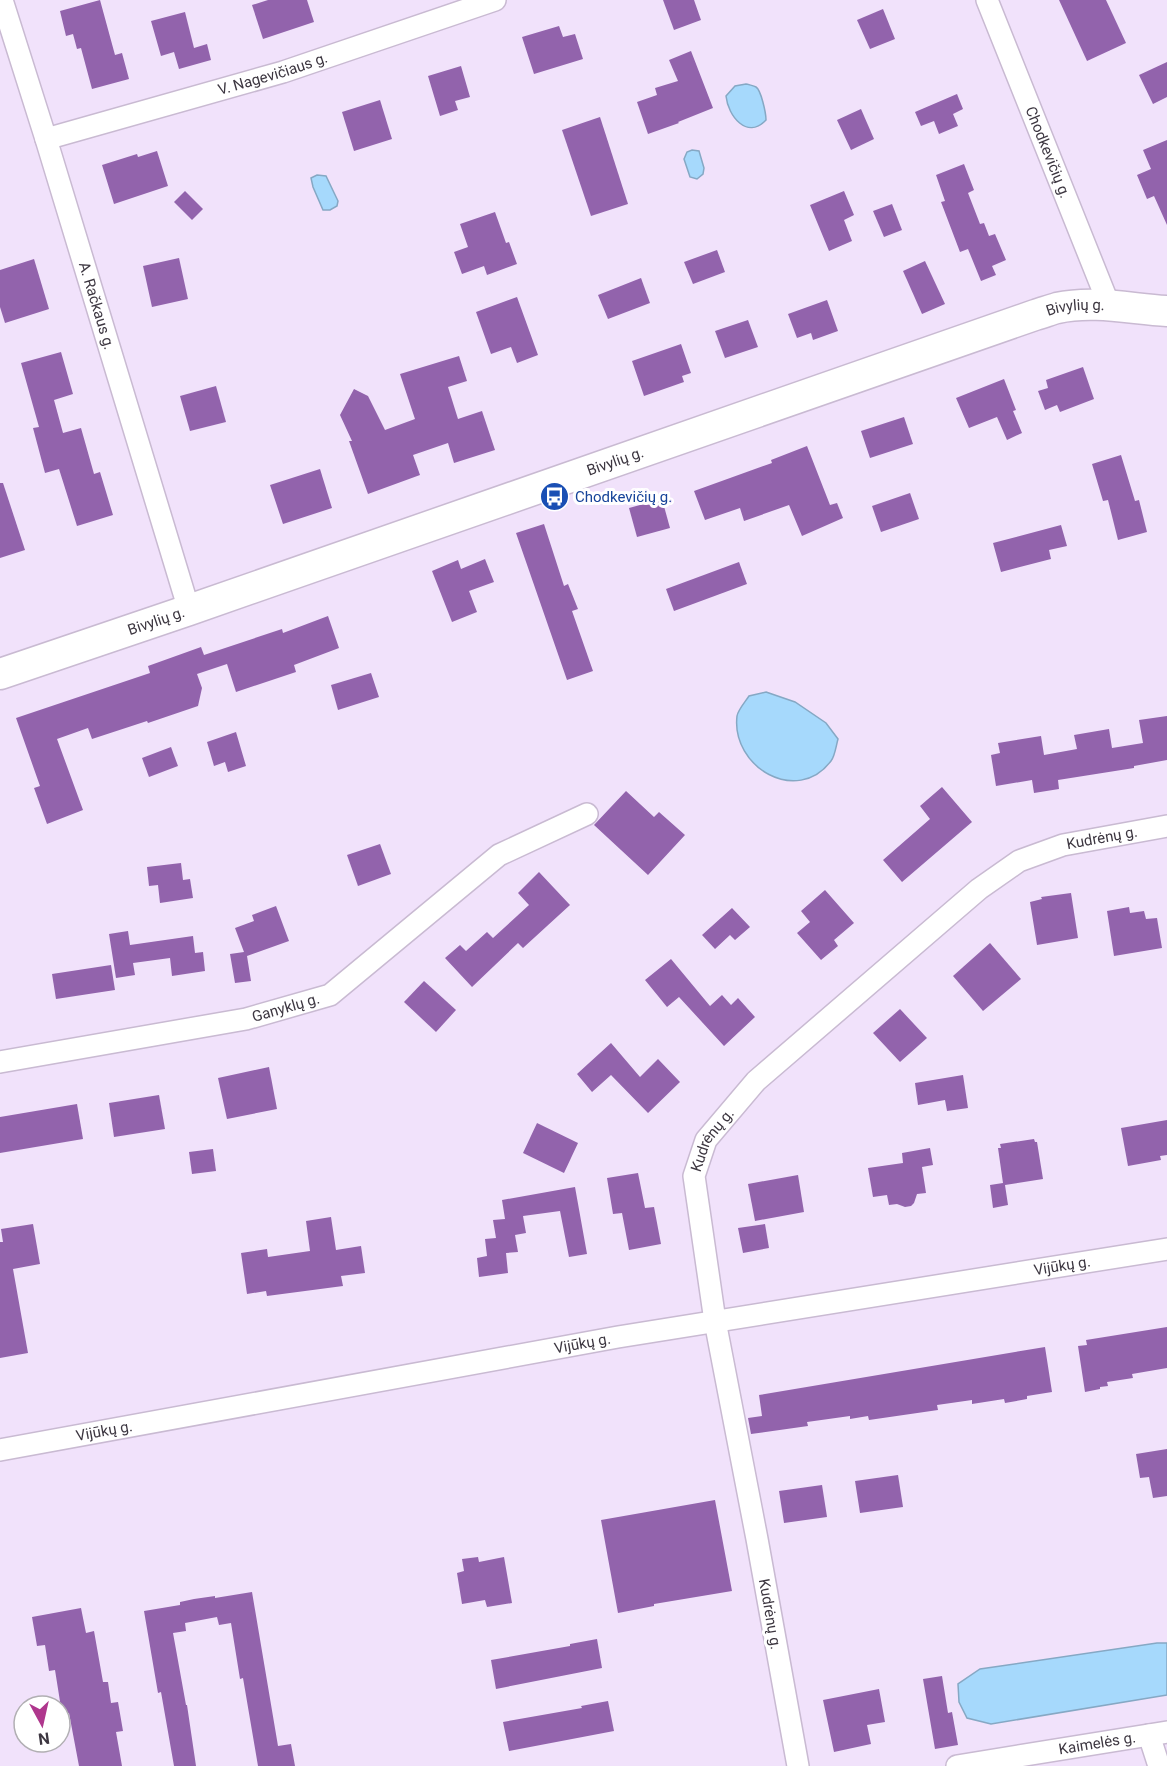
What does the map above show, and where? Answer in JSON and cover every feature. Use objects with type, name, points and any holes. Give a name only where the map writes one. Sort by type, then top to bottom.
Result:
[{"type":"street","name":"A. Račkaus g.","points":[[2,0],[189,610]]},
{"type":"street","name":"V. Nagevičiaus g.","points":[[46,139],[283,72],[495,0]]},
{"type":"street","name":"Chodkevičių g.","points":[[987,0],[1109,305]]},
{"type":"street","name":"Bivylių g.","points":[[0,674],[1035,315],[1068,307],[1109,305],[1167,311]]},
{"type":"street","name":"Ganyklų g.","points":[[0,1062],[246,1019],[330,995],[499,855],[587,814]]},
{"type":"street","name":"Kudrėnų g.","points":[[798,1766],[715,1321],[694,1176],[706,1140],[756,1081],[979,889],[1018,861],[1063,845],[1167,826]]},
{"type":"street","name":"Vijūkų g.","points":[[0,1450],[618,1337],[1167,1249]]},
{"type":"street","name":"Kaimelės g.","points":[[957,1766],[1158,1733]]},
{"type":"street","points":[[1158,1733],[1159,1766]]},
{"type":"water","points":[[746,84],[758,89],[766,117],[766,120],[759,126],[752,128],[735,118],[730,111],[726,96],[735,86]]},
{"type":"water","points":[[699,151],[704,168],[703,174],[697,179],[690,177],[684,159],[687,152]]},
{"type":"water","points":[[317,175],[326,176],[338,201],[337,206],[330,210],[323,210],[313,187],[311,178]]},
{"type":"water","points":[[766,692],[795,702],[826,723],[838,739],[831,761],[817,774],[801,780],[785,780],[755,765],[744,751],[738,734],[737,716],[749,696]]},
{"type":"water","points":[[1167,1643],[1167,1695],[991,1724],[967,1718],[959,1702],[958,1684],[980,1669]]},
{"type":"building","points":[[100,0],[115,55],[122,53],[129,79],[92,89],[81,48],[77,49],[73,34],[66,36],[60,11]]},
{"type":"building","points":[[268,0],[307,0],[314,22],[263,39],[252,5]]},
{"type":"building","points":[[663,0],[694,0],[701,20],[674,30]]},
{"type":"building","points":[[1059,0],[1106,0],[1126,43],[1087,61]]},
{"type":"building","points":[[883,9],[895,39],[870,49],[857,20]]},
{"type":"building","points":[[185,12],[194,48],[207,44],[211,60],[179,69],[174,52],[161,56],[151,21]]},
{"type":"building","points":[[559,26],[563,37],[575,34],[583,59],[534,74],[522,37]]},
{"type":"building","points":[[691,51],[713,108],[648,134],[637,102],[657,95],[655,88],[678,81],[669,60]]},
{"type":"building","points":[[1167,62],[1167,97],[1153,104],[1139,75]]},
{"type":"building","points":[[461,66],[470,97],[455,101],[458,110],[440,116],[428,76]]},
{"type":"building","points":[[957,94],[963,109],[953,114],[958,126],[939,134],[934,121],[921,126],[915,112]]},
{"type":"building","points":[[380,100],[392,139],[354,151],[342,112]]},
{"type":"building","points":[[861,109],[874,139],[851,150],[837,120]]},
{"type":"building","points":[[600,117],[628,204],[591,216],[562,130]]},
{"type":"building","points":[[1167,140],[1167,225],[1154,196],[1147,199],[1137,175],[1151,169],[1143,150]]},
{"type":"building","points":[[157,151],[168,186],[114,204],[102,165],[137,154],[138,157]]},
{"type":"building","points":[[964,164],[974,190],[968,193],[980,224],[984,223],[989,236],[995,234],[1006,260],[992,266],[996,275],[981,281],[968,249],[960,252],[941,202],[945,201],[936,175]]},
{"type":"building","points":[[185,191],[203,209],[192,220],[174,202]]},
{"type":"building","points":[[844,191],[854,215],[844,220],[852,241],[829,251],[810,205]]},
{"type":"building","points":[[892,204],[902,230],[884,237],[873,211]]},
{"type":"building","points":[[495,212],[506,243],[509,242],[517,264],[487,275],[484,266],[462,274],[454,252],[468,247],[460,224]]},
{"type":"building","points":[[717,250],[725,272],[693,284],[684,262]]},
{"type":"building","points":[[179,258],[188,299],[152,307],[143,266]]},
{"type":"building","points":[[34,259],[49,309],[5,323],[0,307],[0,270]]},
{"type":"building","points":[[925,261],[945,304],[922,314],[903,271]]},
{"type":"building","points":[[641,278],[650,303],[608,319],[598,295]]},
{"type":"building","points":[[517,297],[538,355],[517,363],[511,347],[491,354],[476,312]]},
{"type":"building","points":[[827,300],[838,331],[813,340],[811,333],[797,338],[788,314]]},
{"type":"building","points":[[748,320],[758,347],[725,358],[715,331]]},
{"type":"building","points":[[681,344],[691,373],[682,376],[684,382],[644,396],[632,361]]},
{"type":"building","points":[[61,352],[73,394],[54,400],[63,433],[81,428],[94,474],[100,472],[113,515],[77,526],[59,469],[45,473],[33,428],[39,427],[21,363]]},
{"type":"building","points":[[459,356],[467,381],[448,387],[458,419],[482,411],[495,450],[454,463],[448,443],[413,455],[420,475],[368,494],[349,441],[352,441],[340,415],[354,389],[368,396],[385,430],[415,419],[400,374]]},
{"type":"building","points":[[1083,367],[1094,399],[1060,412],[1057,405],[1045,410],[1038,391],[1048,388],[1046,380]]},
{"type":"building","points":[[1004,379],[1022,433],[1007,440],[997,417],[969,428],[956,398]]},
{"type":"building","points":[[216,386],[226,422],[190,431],[180,396]]},
{"type":"building","points":[[904,417],[913,444],[870,458],[861,431]]},
{"type":"building","points":[[807,446],[830,505],[837,503],[843,518],[802,536],[789,505],[744,521],[740,508],[705,520],[694,491],[772,463],[771,460]]},
{"type":"building","points":[[1121,455],[1135,501],[1139,500],[1147,532],[1118,540],[1108,500],[1103,501],[1092,464]]},
{"type":"building","points":[[320,469],[332,508],[283,524],[270,485]]},
{"type":"building","points":[[0,483],[3,483],[25,550],[0,558]]},
{"type":"building","points":[[910,493],[919,519],[881,532],[872,506]]},
{"type":"building","points":[[662,499],[670,528],[637,537],[629,508]]},
{"type":"building","points":[[544,524],[564,586],[568,584],[578,609],[572,611],[593,671],[567,680],[516,533]]},
{"type":"building","points":[[1061,525],[1067,546],[1049,550],[1051,559],[1001,572],[993,543]]},
{"type":"building","points":[[485,559],[494,582],[469,591],[477,612],[452,622],[432,571],[458,560],[461,569]]},
{"type":"building","points":[[739,562],[747,584],[674,611],[666,589]]},
{"type":"building","points":[[328,616],[339,648],[294,665],[296,672],[236,692],[227,664],[197,674],[202,688],[198,706],[92,739],[88,728],[57,739],[83,810],[47,824],[34,788],[40,786],[16,718],[150,673],[148,666],[201,647],[204,655],[282,629],[283,633]]},
{"type":"building","points":[[371,673],[379,697],[338,710],[331,685]]},
{"type":"building","points":[[1167,716],[1167,760],[1134,766],[1134,768],[1058,780],[1059,789],[1034,793],[1032,780],[996,786],[991,755],[1000,753],[998,743],[1041,736],[1044,755],[1077,749],[1074,735],[1109,729],[1112,748],[1143,743],[1139,720]]},
{"type":"building","points":[[236,732],[246,766],[228,772],[225,762],[214,766],[207,742]]},
{"type":"building","points":[[171,747],[178,766],[149,777],[142,758]]},
{"type":"building","points":[[942,787],[972,822],[902,882],[883,860],[930,819],[920,806]]},
{"type":"building","points":[[626,791],[654,817],[659,812],[685,835],[648,875],[594,825]]},
{"type":"building","points":[[380,844],[391,874],[358,886],[347,855]]},
{"type":"building","points":[[181,863],[183,880],[190,879],[193,898],[160,903],[158,885],[149,886],[147,867]]},
{"type":"building","points":[[539,872],[570,905],[523,948],[518,943],[472,987],[445,958],[460,945],[466,951],[487,932],[493,938],[529,905],[518,893]]},
{"type":"building","points":[[825,890],[854,923],[834,940],[838,946],[821,960],[797,933],[810,922],[801,911]]},
{"type":"building","points":[[1071,893],[1078,938],[1037,945],[1030,902],[1042,899],[1041,897]]},
{"type":"building","points":[[276,906],[289,941],[247,956],[251,981],[235,983],[230,954],[244,952],[235,928],[254,921],[252,915]]},
{"type":"building","points":[[1129,907],[1130,913],[1144,911],[1146,919],[1157,918],[1162,948],[1114,956],[1107,911]]},
{"type":"building","points":[[732,908],[750,927],[735,940],[730,935],[715,949],[702,935]]},
{"type":"building","points":[[128,931],[130,945],[193,936],[195,953],[203,952],[205,971],[172,976],[170,958],[133,963],[135,975],[116,978],[109,934]]},
{"type":"building","points":[[990,943],[1021,979],[983,1011],[953,976]]},
{"type":"building","points":[[671,959],[710,1006],[722,995],[731,1005],[738,998],[755,1017],[724,1046],[679,997],[667,1007],[645,980]]},
{"type":"building","points":[[111,965],[115,990],[56,999],[52,974]]},
{"type":"building","points":[[424,981],[456,1010],[436,1032],[404,1002]]},
{"type":"building","points":[[900,1009],[927,1038],[900,1062],[873,1033]]},
{"type":"building","points":[[611,1043],[640,1077],[658,1059],[680,1082],[648,1113],[611,1075],[592,1092],[577,1074]]},
{"type":"building","points":[[269,1067],[277,1109],[227,1119],[218,1078]]},
{"type":"building","points":[[963,1075],[968,1108],[947,1111],[945,1100],[918,1105],[915,1083]]},
{"type":"building","points":[[159,1095],[165,1129],[114,1137],[109,1103]]},
{"type":"building","points":[[77,1104],[83,1139],[0,1153],[0,1117]]},
{"type":"building","points":[[1167,1120],[1167,1155],[1160,1156],[1161,1160],[1128,1166],[1121,1128]]},
{"type":"building","points":[[537,1123],[578,1143],[564,1173],[523,1153]]},
{"type":"building","points":[[1034,1139],[1037,1142],[1043,1179],[1005,1185],[1008,1205],[993,1208],[990,1185],[1003,1183],[998,1148],[1001,1148],[1000,1144]]},
{"type":"building","points":[[930,1148],[933,1165],[922,1167],[926,1193],[917,1194],[911,1206],[889,1205],[887,1195],[873,1197],[868,1168],[903,1163],[902,1153]]},
{"type":"building","points":[[213,1149],[216,1171],[192,1174],[189,1152]]},
{"type":"building","points":[[638,1173],[645,1208],[654,1207],[661,1244],[629,1250],[622,1213],[613,1214],[607,1178]]},
{"type":"building","points":[[798,1175],[804,1212],[755,1221],[748,1184]]},
{"type":"building","points":[[575,1187],[587,1254],[569,1257],[560,1211],[523,1216],[526,1233],[515,1235],[518,1252],[506,1253],[508,1273],[479,1277],[477,1258],[487,1256],[485,1239],[496,1238],[493,1220],[505,1219],[502,1200]]},
{"type":"building","points":[[331,1217],[336,1250],[361,1246],[365,1273],[341,1276],[343,1286],[267,1296],[266,1291],[247,1294],[241,1253],[267,1249],[268,1257],[310,1251],[306,1221]]},
{"type":"building","points":[[33,1224],[40,1264],[13,1269],[28,1353],[0,1358],[0,1242],[3,1242],[1,1229]]},
{"type":"building","points":[[765,1224],[769,1248],[743,1253],[738,1228]]},
{"type":"building","points":[[1167,1327],[1167,1368],[1132,1374],[1133,1378],[1107,1382],[1108,1386],[1085,1392],[1078,1346],[1087,1345],[1086,1340]]},
{"type":"building","points":[[1045,1347],[1052,1392],[1027,1396],[1027,1399],[1005,1403],[1004,1399],[972,1404],[972,1400],[937,1405],[938,1410],[869,1420],[868,1416],[850,1419],[850,1416],[807,1422],[808,1426],[751,1434],[748,1418],[762,1416],[759,1395]]},
{"type":"building","points":[[1167,1449],[1167,1496],[1153,1498],[1149,1477],[1140,1478],[1136,1454]]},
{"type":"building","points":[[898,1475],[903,1507],[860,1513],[855,1481]]},
{"type":"building","points":[[822,1485],[827,1517],[784,1523],[779,1491]]},
{"type":"building","points":[[715,1500],[732,1591],[654,1604],[654,1606],[618,1613],[601,1520]]},
{"type":"building","points":[[478,1557],[479,1562],[504,1557],[512,1603],[487,1607],[485,1600],[462,1604],[457,1573],[464,1571],[462,1559]]},
{"type":"building","points":[[252,1592],[278,1746],[291,1744],[295,1766],[258,1766],[231,1623],[219,1625],[217,1617],[185,1623],[186,1631],[173,1633],[196,1766],[174,1766],[161,1692],[158,1693],[144,1611],[180,1605],[180,1602],[194,1599]]},
{"type":"building","points":[[81,1608],[86,1633],[94,1631],[103,1682],[108,1682],[111,1703],[118,1702],[123,1731],[116,1732],[122,1766],[79,1766],[72,1729],[72,1694],[59,1694],[55,1670],[49,1671],[45,1645],[37,1646],[32,1617]]},
{"type":"building","points":[[597,1639],[602,1668],[496,1689],[491,1660]]},
{"type":"building","points":[[942,1676],[948,1713],[952,1712],[958,1745],[935,1749],[923,1679]]},
{"type":"building","points":[[879,1689],[885,1722],[867,1725],[871,1744],[834,1752],[823,1700]]},
{"type":"building","points":[[608,1701],[614,1731],[509,1751],[503,1722]]},
{"type":"place","name":"Chodkevičių g.","points":[[554,497]]}]
